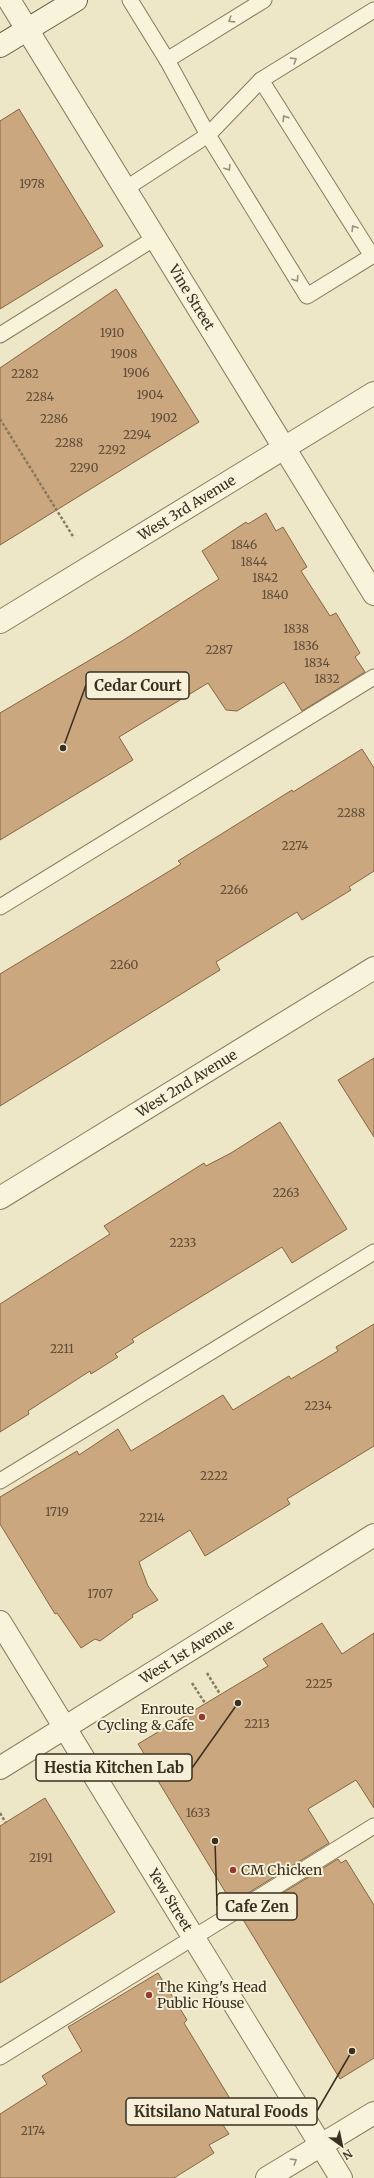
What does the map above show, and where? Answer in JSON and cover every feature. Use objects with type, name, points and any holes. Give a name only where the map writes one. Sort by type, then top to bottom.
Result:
[{"type":"street","name":"Vine Street","points":[[9,0],[374,594]]},
{"type":"street","points":[[0,46],[76,0]]},
{"type":"street","name":"West 3rd Avenue","points":[[0,622],[374,393]]},
{"type":"street","name":"West 2nd Avenue","points":[[0,1198],[374,968]]},
{"type":"street","name":"West 1st Avenue","points":[[0,1768],[374,1535]]},
{"type":"street","name":"Yew Street","points":[[0,1622],[341,2178]]},
{"type":"street","points":[[267,2178],[374,2113]]},
{"type":"lane","points":[[130,0],[167,60],[208,135],[307,296],[372,256],[261,80]]},
{"type":"lane","points":[[167,60],[264,0]]},
{"type":"lane","points":[[125,189],[208,135],[261,80],[374,10]]},
{"type":"lane","points":[[0,335],[155,238]]},
{"type":"lane","points":[[0,907],[374,677]]},
{"type":"lane","points":[[0,1481],[374,1252]]},
{"type":"lane","points":[[0,2057],[374,1826]]},
{"type":"path","points":[[0,418],[74,538]]},
{"type":"path","points":[[206,1671],[220,1694]]},
{"type":"path","points":[[191,1681],[205,1703]]},
{"type":"path","points":[[0,1813],[6,1823]]},
{"type":"building","points":[[19,109],[103,246],[0,309],[0,121]]},
{"type":"building","points":[[116,289],[199,422],[0,545],[0,368]]},
{"type":"building","points":[[266,513],[276,531],[283,527],[307,567],[301,571],[330,616],[336,613],[360,653],[355,657],[365,672],[302,711],[284,682],[237,711],[226,710],[208,683],[119,737],[133,760],[0,840],[0,713],[122,641],[219,579],[202,551],[246,522],[248,524]]},
{"type":"building","points":[[362,749],[374,768],[374,871],[349,887],[351,890],[302,920],[297,912],[216,962],[220,970],[0,1106],[0,974],[181,864],[178,861],[292,790],[293,792]]},
{"type":"building","points":[[374,1058],[374,1137],[338,1080]]},
{"type":"building","points":[[280,1122],[347,1229],[292,1263],[282,1247],[132,1339],[134,1342],[115,1354],[118,1357],[91,1374],[90,1371],[28,1411],[29,1414],[0,1432],[0,1304],[110,1234],[104,1226],[204,1163],[206,1166],[231,1153]]},
{"type":"building","points":[[374,1324],[374,1446],[287,1499],[290,1504],[205,1556],[190,1530],[139,1562],[148,1586],[158,1600],[132,1615],[133,1617],[100,1641],[95,1639],[81,1648],[57,1613],[55,1614],[0,1524],[0,1497],[77,1451],[79,1455],[118,1429],[131,1451],[223,1395],[233,1410],[289,1376],[291,1379],[338,1351],[336,1347]]},
{"type":"building","points":[[322,1623],[342,1654],[374,1633],[374,1808],[356,1780],[308,1809],[329,1843],[232,1903],[146,1761],[148,1760],[138,1744],[268,1666],[263,1659]]},
{"type":"building","points":[[45,1798],[115,1912],[0,1983],[0,1826]]},
{"type":"building","points":[[338,1859],[341,1863],[346,1860],[374,1905],[374,2058],[340,2079],[242,1918]]},
{"type":"building","points":[[158,1973],[187,2020],[184,2023],[240,2115],[223,2125],[229,2134],[209,2145],[214,2153],[174,2178],[0,2178],[0,2114],[47,2084],[42,2076],[82,2051],[68,2027]]},
{"type":"place","name":"Cedar Court","points":[[63,748]]},
{"type":"place","name":"Hestia Kitchen Lab","points":[[238,1703]]},
{"type":"place","name":"Enroute Cycling & Cafe","points":[[202,1717]]},
{"type":"place","name":"Cafe Zen","points":[[215,1841]]},
{"type":"place","name":"CM Chicken","points":[[233,1870]]},
{"type":"place","name":"The King's Head Public House","points":[[149,1995]]},
{"type":"place","name":"Kitsilano Natural Foods","points":[[352,2051]]}]
